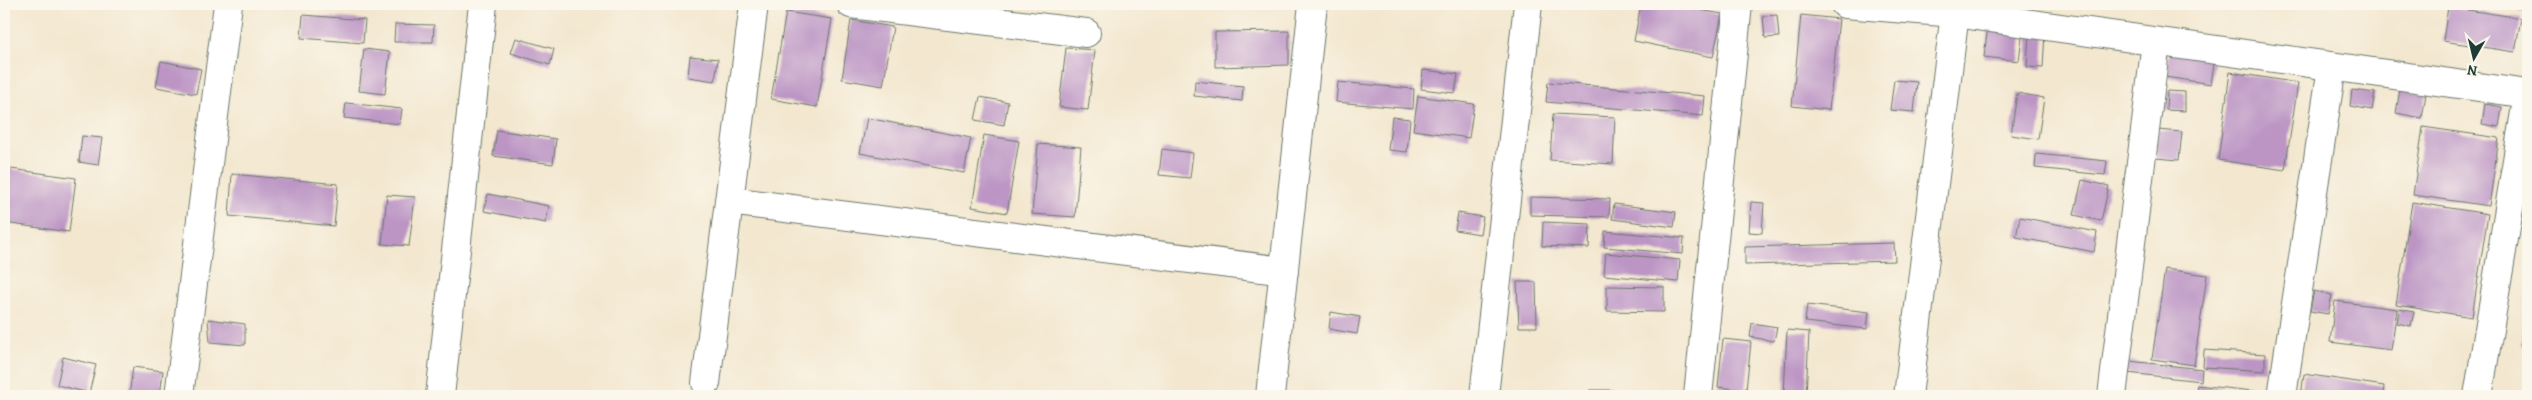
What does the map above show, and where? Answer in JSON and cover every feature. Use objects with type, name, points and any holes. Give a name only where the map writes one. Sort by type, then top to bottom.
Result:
[{"type":"street","points":[[179,396],[228,4]]},
{"type":"street","points":[[440,396],[483,4]]},
{"type":"street","points":[[706,383],[754,4]]},
{"type":"street","points":[[851,4],[1086,34]]},
{"type":"street","points":[[1270,396],[1313,4]]},
{"type":"street","points":[[1484,396],[1528,4]]},
{"type":"street","points":[[1698,396],[1738,4]]},
{"type":"street","points":[[1845,4],[1955,13],[2528,94],[2519,211],[2478,396]]},
{"type":"street","points":[[1908,396],[1955,13]]},
{"type":"street","points":[[2112,396],[2156,42]]},
{"type":"street","points":[[2282,396],[2332,67]]},
{"type":"street","points":[[729,201],[1284,271]]},
{"type":"building","points":[[1641,4],[1668,4],[1722,14],[1713,57],[1634,41]]},
{"type":"building","points":[[2459,4],[2475,4],[2474,7]]},
{"type":"building","points":[[2495,4],[2523,4],[2522,9]]},
{"type":"building","points":[[2448,7],[2521,18],[2515,52],[2443,41]]},
{"type":"building","points":[[786,12],[832,19],[817,107],[771,99]]},
{"type":"building","points":[[303,15],[365,20],[363,43],[301,38]]},
{"type":"building","points":[[1777,15],[1779,37],[1765,38],[1763,16]]},
{"type":"building","points":[[1801,15],[1839,19],[1829,110],[1792,106]]},
{"type":"building","points":[[851,20],[893,27],[883,86],[842,79]]},
{"type":"building","points":[[395,24],[434,25],[433,42],[394,42]]},
{"type":"building","points":[[1988,26],[2023,30],[2019,61],[1984,57]]},
{"type":"building","points":[[1289,31],[1289,65],[1215,67],[1215,32]]},
{"type":"building","points":[[2029,31],[2045,31],[2043,68],[2027,67]]},
{"type":"building","points":[[516,38],[554,49],[550,65],[511,53]]},
{"type":"building","points":[[1066,48],[1095,50],[1088,110],[1059,107]]},
{"type":"building","points":[[364,49],[390,52],[385,94],[359,91]]},
{"type":"building","points":[[2169,51],[2215,57],[2211,84],[2165,77]]},
{"type":"building","points":[[690,56],[718,59],[715,81],[688,77]]},
{"type":"building","points":[[161,61],[201,69],[196,94],[156,87]]},
{"type":"building","points":[[1423,70],[1458,74],[1455,93],[1421,89]]},
{"type":"building","points":[[2230,72],[2298,83],[2285,170],[2218,160]]},
{"type":"building","points":[[1894,80],[1917,82],[1914,112],[1890,110]]},
{"type":"building","points":[[1195,81],[1243,86],[1242,101],[1194,96]]},
{"type":"building","points":[[1338,82],[1414,89],[1413,109],[1336,102]]},
{"type":"building","points":[[1548,82],[1705,96],[1703,116],[1546,102]]},
{"type":"building","points":[[2400,89],[2426,94],[2422,118],[2396,113]]},
{"type":"building","points":[[2352,90],[2375,93],[2372,110],[2350,106]]},
{"type":"building","points":[[2167,91],[2185,92],[2185,111],[2166,110]]},
{"type":"building","points":[[2017,93],[2044,98],[2038,139],[2011,135]]},
{"type":"building","points":[[1418,96],[1474,104],[1469,138],[1413,130]]},
{"type":"building","points":[[980,97],[1008,102],[1004,125],[975,120]]},
{"type":"building","points":[[346,103],[402,109],[400,124],[344,118]]},
{"type":"building","points":[[2485,104],[2502,107],[2499,127],[2482,124]]},
{"type":"building","points":[[1553,114],[1615,117],[1613,164],[1550,160]]},
{"type":"building","points":[[1392,117],[1410,119],[1407,152],[1388,150]]},
{"type":"building","points":[[867,118],[971,138],[964,173],[860,153]]},
{"type":"building","points":[[2423,127],[2499,138],[2489,206],[2413,195]]},
{"type":"building","points":[[497,130],[556,139],[553,164],[493,156]]},
{"type":"building","points":[[2158,130],[2182,132],[2179,160],[2155,158]]},
{"type":"building","points":[[984,135],[1019,141],[1007,213],[972,207]]},
{"type":"building","points":[[82,136],[102,138],[98,165],[79,162]]},
{"type":"building","points":[[1038,144],[1081,147],[1075,217],[1032,214]]},
{"type":"building","points":[[1162,149],[1193,153],[1190,178],[1159,175]]},
{"type":"building","points":[[2036,154],[2107,161],[2105,175],[2035,168]]},
{"type":"building","points":[[4,168],[76,178],[69,232],[4,223]]},
{"type":"building","points":[[232,174],[338,184],[334,226],[229,216]]},
{"type":"building","points":[[2082,180],[2109,186],[2101,221],[2074,215]]},
{"type":"building","points":[[488,194],[549,206],[546,223],[484,211]]},
{"type":"building","points":[[387,195],[415,197],[409,246],[382,244]]},
{"type":"building","points":[[1530,197],[1610,199],[1609,217],[1530,215]]},
{"type":"building","points":[[1751,202],[1764,203],[1762,233],[1749,232]]},
{"type":"building","points":[[2412,202],[2488,214],[2472,317],[2396,305]]},
{"type":"building","points":[[1614,204],[1676,212],[1674,227],[1612,219]]},
{"type":"building","points":[[1458,213],[1483,217],[1480,234],[1455,230]]},
{"type":"building","points":[[2020,217],[2097,232],[2094,252],[2016,237]]},
{"type":"building","points":[[1543,222],[1590,224],[1589,248],[1542,246]]},
{"type":"building","points":[[1605,231],[1684,238],[1683,254],[1604,247]]},
{"type":"building","points":[[1894,243],[1895,261],[1745,265],[1745,247]]},
{"type":"building","points":[[1606,253],[1680,260],[1678,282],[1604,275]]},
{"type":"building","points":[[2165,269],[2207,275],[2194,365],[2152,359]]},
{"type":"building","points":[[1517,282],[1536,282],[1537,327],[1519,327]]},
{"type":"building","points":[[1607,286],[1664,287],[1664,312],[1607,311]]},
{"type":"building","points":[[2314,291],[2332,295],[2328,314],[2310,311]]},
{"type":"building","points":[[2335,301],[2397,309],[2391,350],[2330,342]]},
{"type":"building","points":[[1807,305],[1869,312],[1867,329],[1805,322]]},
{"type":"building","points":[[2399,309],[2414,312],[2411,326],[2397,323]]},
{"type":"building","points":[[1331,312],[1360,317],[1357,334],[1329,329]]},
{"type":"building","points":[[208,319],[245,324],[245,345],[210,342]]},
{"type":"building","points":[[2524,319],[2528,319],[2528,346],[2521,345]]},
{"type":"building","points":[[1752,323],[1777,327],[1774,341],[1750,337]]},
{"type":"building","points":[[1787,330],[1809,332],[1806,396],[1784,396]]},
{"type":"building","points":[[1723,339],[1751,342],[1746,390],[1718,387]]},
{"type":"building","points":[[2204,350],[2265,354],[2265,371],[2203,367]]},
{"type":"building","points":[[63,357],[96,365],[89,393],[57,385]]},
{"type":"building","points":[[2120,360],[2202,369],[2201,381],[2118,372]]},
{"type":"building","points":[[133,367],[163,371],[160,396],[129,396]]},
{"type":"building","points":[[2304,374],[2384,386],[2383,396],[2301,396]]},
{"type":"building","points":[[2197,385],[2262,392],[2262,396],[2195,396]]},
{"type":"building","points":[[1590,390],[1613,390],[1613,396],[1590,396]]}]
